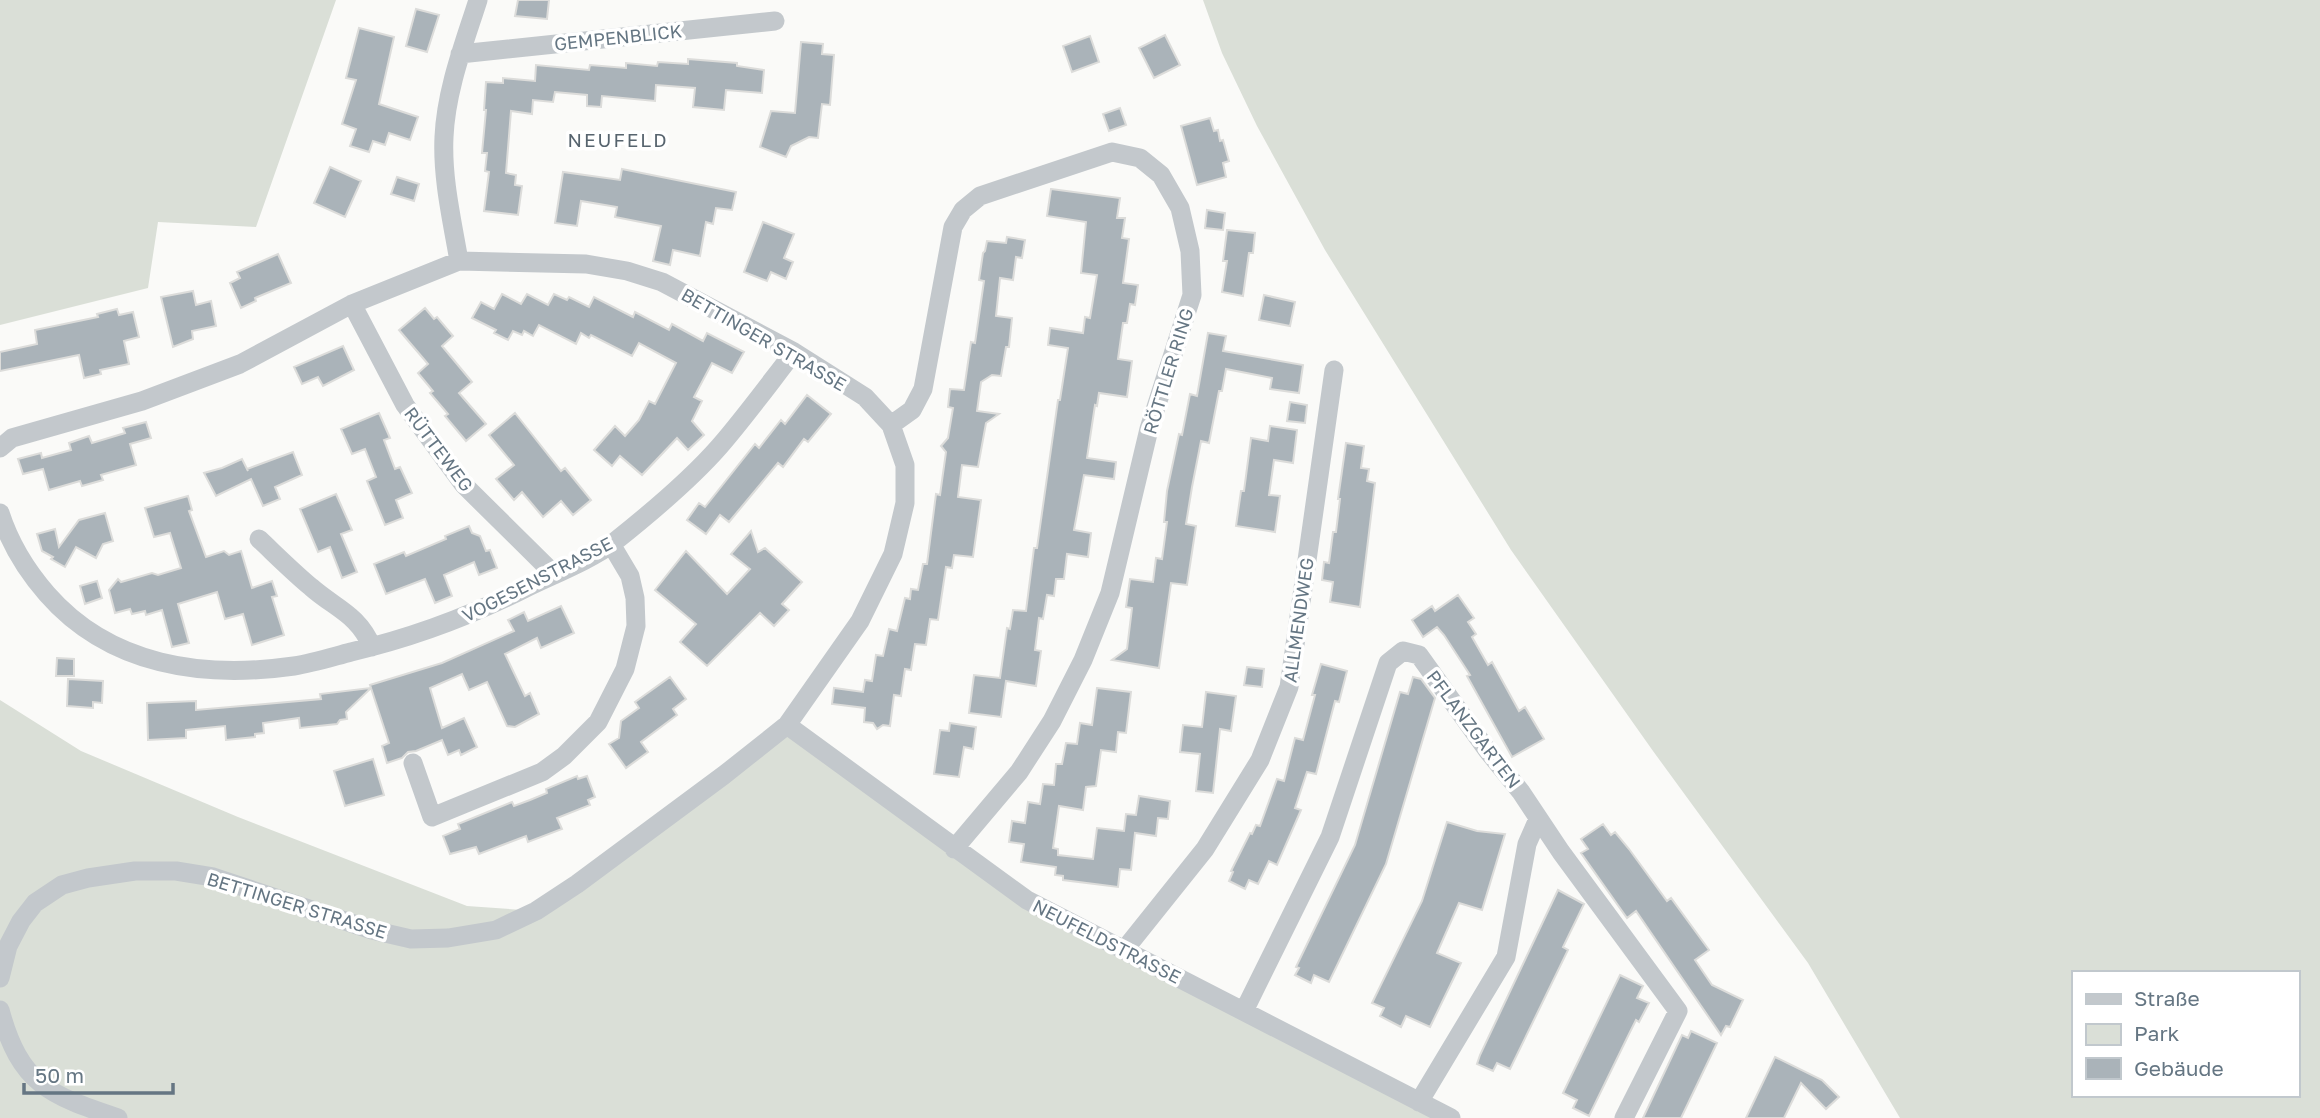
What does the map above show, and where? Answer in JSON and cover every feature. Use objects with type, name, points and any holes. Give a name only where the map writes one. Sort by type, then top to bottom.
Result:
[{"type":"street","points":[[459,261],[446,181],[444,137],[449,97],[478,0]]},
{"type":"street","name":"GEMPENBLICK","points":[[460,54],[775,21]]},
{"type":"street","name":"RÖTTLER RING","points":[[891,425],[912,410],[923,389],[953,227],[963,210],[980,196],[1112,152],[1140,158],[1161,175],[1180,208],[1190,251],[1192,295],[1149,429],[1110,593],[1083,660],[1052,721],[1019,772],[954,849]]},
{"type":"street","name":"BETTINGER STRASSE","points":[[0,448],[12,438],[142,401],[240,364],[352,304],[459,261],[586,264],[627,271],[674,288],[794,352],[865,397],[891,425],[905,465],[905,503],[893,554],[860,621],[787,725],[724,775],[537,911],[496,930],[448,938],[411,939],[372,930],[213,877],[176,871],[135,871],[62,885],[35,903],[21,921],[8,946],[0,978]]},
{"type":"street","name":"RÜTTEWEG","points":[[352,304],[405,405],[463,484],[554,574]]},
{"type":"street","name":"VOGESENSTRASSE","points":[[0,513],[8,537],[32,577],[58,607],[85,630],[122,651],[167,665],[243,670],[296,665],[372,647],[443,625],[507,598],[611,544],[718,449],[794,352]]},
{"type":"street","name":"ALLMENDWEG","points":[[1125,949],[1205,849],[1260,760],[1289,687],[1334,370]]},
{"type":"street","points":[[259,539],[311,588],[358,622],[372,647]]},
{"type":"street","points":[[413,763],[432,817],[542,772],[564,756],[598,722],[625,669],[636,626],[635,598],[630,576],[611,544]]},
{"type":"street","name":"PFLANZGARTEN","points":[[1244,1011],[1330,837],[1388,663],[1403,651],[1419,655],[1538,819]]},
{"type":"street","name":"NEUFELDSTRASSE","points":[[787,725],[1027,900],[1451,1118]]},
{"type":"street","points":[[1419,1102],[1506,957],[1527,845],[1538,819]]},
{"type":"street","points":[[1538,819],[1678,1011],[1624,1118]]},
{"type":"street","points":[[0,1010],[15,1054],[32,1077],[76,1104],[118,1118]]},
{"type":"green space","points":[[0,0],[336,0],[256,227],[158,222],[148,288],[0,325]]},
{"type":"green space","points":[[1203,0],[2320,0],[2320,1118],[1900,1118],[1808,963],[1511,550],[1325,250],[1257,126],[1222,53]]},
{"type":"green space","points":[[0,700],[81,751],[238,817],[467,906],[536,911],[787,725],[1027,900],[1451,1118],[0,1118]]},
{"type":"building","points":[[518,0],[549,0],[547,19],[515,16]]},
{"type":"building","points":[[416,9],[439,15],[427,52],[406,46]]},
{"type":"building","points":[[359,28],[394,37],[379,104],[418,117],[410,140],[389,133],[385,145],[373,141],[369,152],[350,146],[356,129],[342,124],[356,80],[346,78]]},
{"type":"building","points":[[1165,35],[1180,65],[1154,78],[1139,48]]},
{"type":"building","points":[[1090,36],[1099,62],[1072,72],[1063,46]]},
{"type":"building","points":[[801,42],[823,44],[822,54],[834,55],[830,105],[822,104],[818,138],[809,137],[791,146],[786,157],[760,147],[771,111],[795,113]]},
{"type":"building","points":[[688,59],[737,63],[737,66],[764,70],[762,93],[726,90],[724,110],[693,107],[695,88],[656,85],[655,101],[602,96],[601,107],[587,106],[587,95],[555,92],[553,102],[533,100],[532,114],[511,111],[506,173],[516,175],[515,185],[522,186],[518,215],[484,211],[489,172],[485,171],[487,153],[482,153],[486,82],[503,83],[503,78],[535,81],[536,65],[589,70],[590,65],[626,68],[626,63],[657,66],[658,62],[688,64]]},
{"type":"building","points":[[1120,108],[1126,125],[1109,131],[1103,114]]},
{"type":"building","points":[[1210,118],[1214,131],[1218,130],[1220,141],[1223,140],[1229,161],[1223,163],[1226,177],[1197,185],[1181,126]]},
{"type":"building","points":[[330,167],[361,181],[345,217],[314,203]]},
{"type":"building","points":[[622,169],[736,192],[732,210],[716,208],[713,224],[706,222],[700,256],[673,250],[670,265],[653,261],[661,226],[615,217],[617,207],[581,201],[577,226],[555,223],[563,172],[620,180]]},
{"type":"building","points":[[397,177],[419,184],[414,201],[391,194]]},
{"type":"building","points":[[1051,189],[1120,198],[1117,218],[1125,218],[1122,238],[1129,239],[1123,283],[1138,285],[1135,305],[1130,304],[1127,323],[1123,323],[1118,359],[1132,361],[1127,397],[1099,393],[1097,406],[1095,405],[1087,458],[1116,462],[1114,479],[1084,475],[1074,530],[1091,533],[1088,557],[1067,554],[1064,579],[1056,579],[1054,596],[1047,595],[1043,619],[1039,618],[1035,650],[1041,651],[1036,686],[1006,681],[1001,717],[969,713],[974,675],[1000,678],[1007,628],[1010,629],[1013,610],[1026,611],[1068,348],[1048,345],[1050,328],[1083,333],[1085,317],[1090,318],[1097,275],[1081,273],[1086,222],[1047,216]]},
{"type":"building","points":[[1207,210],[1225,213],[1223,230],[1205,228]]},
{"type":"building","points":[[763,222],[794,234],[784,258],[793,262],[786,279],[771,272],[767,281],[744,272]]},
{"type":"building","points":[[1227,230],[1255,233],[1253,253],[1249,253],[1243,296],[1222,292],[1227,261],[1223,261]]},
{"type":"building","points":[[1007,237],[1025,240],[1022,258],[1016,257],[1013,280],[1000,278],[996,316],[1012,318],[1009,347],[1006,347],[1001,376],[992,375],[981,382],[977,411],[999,414],[986,423],[978,467],[962,465],[958,497],[981,500],[973,557],[954,555],[952,568],[946,567],[938,620],[930,619],[926,645],[915,644],[911,670],[905,669],[901,696],[894,695],[890,726],[883,725],[877,729],[873,723],[864,722],[865,708],[832,704],[834,688],[863,692],[865,680],[872,681],[876,655],[883,656],[889,629],[897,631],[905,598],[910,599],[911,589],[918,590],[923,564],[927,564],[936,494],[940,495],[946,452],[941,446],[948,438],[953,408],[948,407],[950,389],[964,390],[971,342],[975,343],[984,281],[979,280],[983,253],[987,241],[1006,243]]},
{"type":"building","points":[[278,254],[291,283],[255,298],[256,301],[241,308],[230,283],[240,278],[237,272]]},
{"type":"building","points":[[193,291],[196,305],[211,301],[216,326],[192,331],[193,339],[173,347],[161,297]]},
{"type":"building","points":[[502,294],[521,304],[527,294],[548,305],[554,294],[567,300],[569,297],[589,307],[594,297],[633,317],[635,312],[669,330],[672,324],[703,341],[707,333],[744,352],[732,373],[712,363],[694,397],[702,401],[692,421],[704,435],[688,450],[677,438],[642,475],[620,456],[612,466],[594,450],[615,426],[625,436],[639,420],[649,401],[655,404],[676,363],[639,343],[632,356],[591,335],[589,338],[581,333],[576,344],[539,325],[533,336],[524,331],[522,335],[513,331],[508,340],[494,333],[496,330],[472,318],[481,302],[494,309]]},
{"type":"building","points":[[1264,295],[1295,302],[1290,326],[1259,320]]},
{"type":"building","points":[[425,308],[434,319],[437,317],[453,336],[442,346],[472,382],[459,393],[486,424],[466,441],[445,416],[448,414],[430,393],[433,391],[418,373],[428,364],[399,330]]},
{"type":"building","points":[[117,309],[119,315],[133,312],[139,337],[124,341],[129,364],[100,370],[101,374],[84,378],[79,355],[0,371],[0,352],[37,344],[35,330],[98,317],[97,314]]},
{"type":"building","points":[[1208,333],[1226,336],[1223,351],[1303,365],[1299,393],[1270,389],[1272,378],[1226,369],[1209,443],[1201,441],[1192,487],[1186,524],[1196,526],[1187,585],[1171,583],[1159,668],[1112,660],[1127,649],[1132,608],[1126,607],[1130,579],[1153,582],[1156,558],[1162,559],[1167,522],[1164,522],[1167,491],[1190,394],[1197,396]]},
{"type":"building","points":[[343,346],[354,370],[323,386],[318,377],[302,384],[294,367]]},
{"type":"building","points":[[807,395],[831,414],[808,442],[804,439],[783,467],[778,463],[729,522],[720,515],[706,534],[687,520],[699,503],[705,507],[755,444],[759,448],[781,420],[785,424]]},
{"type":"building","points":[[1290,402],[1307,405],[1305,423],[1287,421]]},
{"type":"building","points":[[379,413],[390,438],[384,440],[395,469],[400,467],[412,493],[396,500],[403,518],[385,525],[367,481],[376,477],[365,449],[352,454],[341,429]]},
{"type":"building","points":[[515,413],[561,471],[565,468],[591,500],[573,515],[561,501],[543,517],[522,492],[514,500],[496,479],[514,465],[489,435]]},
{"type":"building","points":[[146,422],[151,438],[130,444],[136,465],[101,475],[103,480],[82,486],[80,481],[49,490],[43,469],[23,474],[18,459],[41,453],[42,458],[71,450],[69,443],[89,436],[92,443],[125,433],[123,428]]},
{"type":"building","points":[[1270,426],[1297,430],[1293,463],[1274,460],[1269,495],[1280,496],[1275,532],[1236,526],[1251,438],[1268,441]]},
{"type":"building","points":[[1346,443],[1364,446],[1361,468],[1369,469],[1367,481],[1375,483],[1360,607],[1330,602],[1333,582],[1322,580],[1324,562],[1329,563],[1333,532],[1336,532]]},
{"type":"building","points":[[293,452],[302,475],[275,487],[280,499],[263,506],[251,479],[216,496],[204,473],[242,459],[247,469]]},
{"type":"building","points":[[336,494],[352,530],[341,534],[357,572],[342,578],[330,547],[318,552],[300,509]]},
{"type":"building","points":[[188,496],[192,510],[189,511],[206,557],[224,551],[229,555],[241,551],[252,588],[272,581],[277,596],[272,597],[284,635],[252,645],[243,614],[225,619],[217,592],[178,604],[189,643],[172,647],[162,610],[146,615],[145,611],[132,614],[130,609],[115,613],[109,590],[118,579],[121,582],[181,568],[170,533],[154,537],[145,508]]},
{"type":"building","points":[[105,513],[113,541],[103,544],[96,558],[76,547],[65,567],[42,551],[37,534],[55,529],[59,547],[79,520]]},
{"type":"building","points":[[469,526],[472,533],[480,536],[486,551],[490,550],[497,568],[479,575],[474,562],[444,575],[452,596],[435,603],[425,579],[386,594],[374,564],[404,552],[406,556]]},
{"type":"building","points":[[751,531],[758,552],[765,548],[802,582],[782,604],[789,610],[774,626],[760,613],[707,666],[680,642],[696,624],[655,590],[686,551],[727,594],[750,569],[731,554]]},
{"type":"building","points":[[97,581],[102,598],[85,604],[80,586]]},
{"type":"building","points":[[1458,595],[1474,618],[1468,622],[1476,634],[1472,637],[1488,665],[1492,662],[1519,711],[1525,707],[1544,739],[1512,757],[1467,676],[1470,675],[1444,635],[1437,627],[1423,637],[1412,620],[1432,606],[1435,611]]},
{"type":"building","points":[[561,606],[574,633],[541,648],[537,638],[505,654],[525,696],[530,693],[539,714],[515,727],[507,726],[487,682],[469,690],[462,674],[430,688],[442,728],[464,718],[477,747],[461,755],[459,750],[448,755],[442,740],[387,763],[382,746],[389,743],[370,685],[442,663],[514,631],[508,620],[524,612],[528,621]]},
{"type":"building","points":[[57,658],[74,659],[74,676],[56,676]]},
{"type":"building","points":[[1321,664],[1347,671],[1339,702],[1335,701],[1316,774],[1307,772],[1295,808],[1301,810],[1277,865],[1269,861],[1258,884],[1249,880],[1245,889],[1229,881],[1233,872],[1231,871],[1250,833],[1252,834],[1256,825],[1260,826],[1277,779],[1284,781],[1295,738],[1303,740]]},
{"type":"building","points":[[1247,667],[1264,669],[1262,687],[1244,685]]},
{"type":"building","points":[[670,677],[686,699],[673,709],[677,715],[641,742],[648,752],[626,768],[609,744],[619,738],[621,721],[639,708],[635,702]]},
{"type":"building","points":[[1413,677],[1421,679],[1435,698],[1386,864],[1329,982],[1314,975],[1311,983],[1295,975],[1299,968],[1296,967],[1355,845],[1400,692],[1408,694]]},
{"type":"building","points":[[68,679],[103,681],[102,703],[93,702],[93,708],[67,706]]},
{"type":"building","points":[[371,688],[346,712],[347,719],[340,720],[337,724],[300,728],[299,718],[263,723],[264,733],[255,734],[255,737],[226,740],[225,726],[186,730],[186,738],[148,740],[147,703],[196,701],[196,710],[321,699],[320,694]]},
{"type":"building","points":[[1097,688],[1131,692],[1126,733],[1118,732],[1116,752],[1101,750],[1096,786],[1086,787],[1083,810],[1059,806],[1053,848],[1058,849],[1058,855],[1093,859],[1097,828],[1124,831],[1126,814],[1136,815],[1139,796],[1170,801],[1168,819],[1158,818],[1156,836],[1135,833],[1131,870],[1120,869],[1118,887],[1063,880],[1063,876],[1055,875],[1056,867],[1021,862],[1024,844],[1009,842],[1012,821],[1025,823],[1028,802],[1040,804],[1043,784],[1054,785],[1056,764],[1062,764],[1066,743],[1077,744],[1080,723],[1092,725]]},
{"type":"building","points":[[1206,692],[1236,696],[1231,731],[1220,729],[1213,793],[1196,791],[1200,754],[1180,752],[1183,725],[1202,727]]},
{"type":"building","points":[[950,723],[976,727],[973,749],[964,747],[959,777],[934,774],[940,730],[949,731]]},
{"type":"building","points":[[373,759],[384,795],[345,806],[334,771]]},
{"type":"building","points":[[577,776],[578,779],[587,776],[595,797],[588,800],[590,805],[557,818],[562,829],[528,842],[526,836],[479,854],[476,847],[450,854],[443,836],[460,829],[458,824],[512,802],[514,806],[530,800],[547,793],[546,789]]},
{"type":"building","points":[[1447,822],[1477,831],[1505,834],[1482,910],[1459,903],[1437,953],[1461,963],[1430,1027],[1406,1016],[1401,1027],[1380,1016],[1384,1008],[1372,1003],[1422,901]]},
{"type":"building","points":[[1603,824],[1611,835],[1615,832],[1667,901],[1671,898],[1709,950],[1695,960],[1712,985],[1743,1000],[1730,1027],[1726,1026],[1721,1035],[1636,911],[1627,918],[1581,853],[1588,849],[1581,839]]},
{"type":"building","points":[[1558,890],[1584,904],[1563,947],[1568,950],[1510,1069],[1497,1063],[1493,1071],[1477,1064],[1480,1055]]},
{"type":"building","points":[[1620,975],[1643,986],[1637,998],[1649,1003],[1639,1022],[1636,1020],[1589,1116],[1573,1108],[1577,1100],[1563,1093]]},
{"type":"building","points":[[1691,1031],[1717,1043],[1681,1118],[1643,1118],[1682,1035],[1688,1038]]},
{"type":"building","points":[[1775,1057],[1822,1080],[1839,1097],[1826,1109],[1801,1083],[1784,1118],[1746,1118]]},
{"type":"district","name":"NEUFELD","points":[[618,139]]}]
